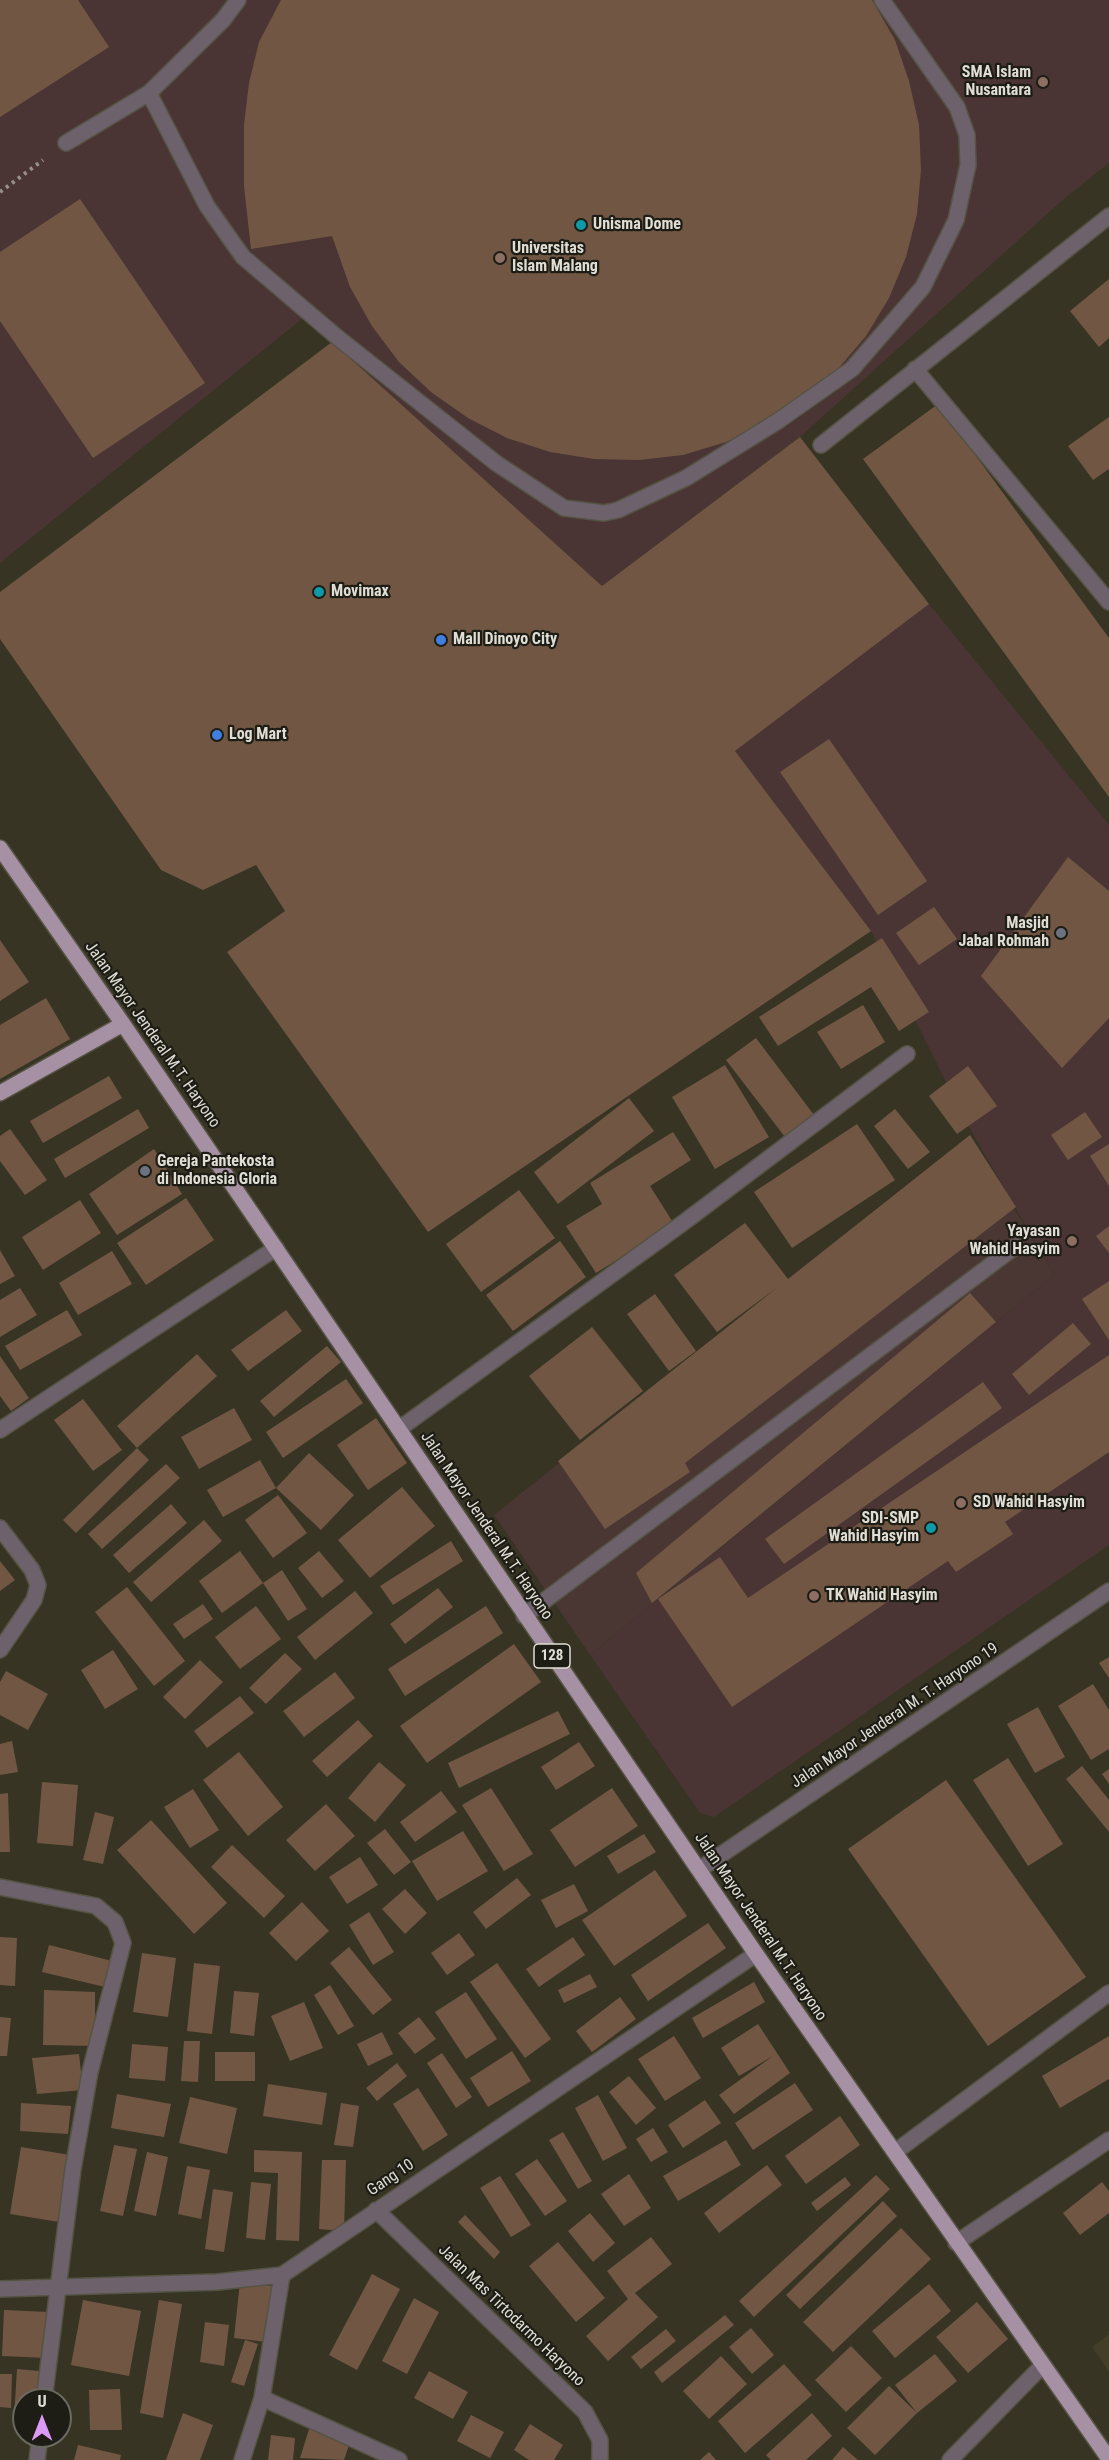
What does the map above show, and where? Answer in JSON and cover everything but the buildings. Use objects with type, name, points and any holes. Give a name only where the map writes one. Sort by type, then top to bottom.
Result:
[{"type":"main road","name":"Jalan Mayor Jenderal M.T. Haryono","points":[[0,848],[123,1024],[756,1954],[1109,2459]]},
{"type":"main road","points":[[0,1093],[123,1024]]},
{"type":"street","points":[[66,142],[149,93],[223,20],[238,0]]},
{"type":"street","points":[[149,93],[207,206],[243,257],[337,337],[496,463],[564,508],[604,513],[618,510],[686,477],[778,421],[852,369],[923,287],[956,220],[968,165],[967,135],[957,107],[882,0]]},
{"type":"street","points":[[821,445],[1109,216]]},
{"type":"street","points":[[915,369],[1109,602]]},
{"type":"street","points":[[399,1429],[687,1220],[907,1054]]},
{"type":"street","points":[[524,1616],[1017,1246]]},
{"type":"street","points":[[0,1430],[276,1248]]},
{"type":"street","points":[[0,1528],[32,1570],[38,1585],[34,1600],[0,1650]]},
{"type":"street","name":"Jalan Mayor Jenderal M. T. Haryono 19","points":[[700,1869],[1109,1591]]},
{"type":"street","points":[[0,1887],[96,1906],[115,1922],[123,1943],[90,2072],[74,2169],[46,2388]]},
{"type":"street","name":"Gang 10","points":[[0,2289],[217,2282],[282,2275],[756,1954]]},
{"type":"street","points":[[895,2152],[1109,1993]]},
{"type":"street","points":[[956,2243],[1109,2140]]},
{"type":"street","name":"Jalan Mas Tirtodarmo Haryono","points":[[375,2210],[585,2412],[600,2440],[600,2460]]},
{"type":"street","points":[[242,2460],[262,2398],[282,2275]]},
{"type":"street","points":[[950,2460],[1043,2365]]},
{"type":"street","points":[[262,2398],[399,2460]]},
{"type":"path","points":[[0,192],[66,142]]},
{"type":"shaded area","name":"Universitas Islam Malang","points":[[0,0],[1109,0],[1109,163],[1066,197],[800,437],[602,586],[303,318],[0,563]]},
{"type":"shaded area","name":"Yayasan Wahid Hasyim","points":[[929,604],[1109,825],[1109,1545],[714,1817],[700,1813],[590,1655],[1054,1275],[965,1120],[871,931],[735,751]]},
{"type":"shaded area","points":[[970,1135],[1054,1275],[590,1655],[494,1515]]},
{"type":"shaded area","points":[[1109,2334],[1109,2372],[1092,2347]]},
{"type":"place","name":"SMA Islam Nusantara","points":[[1043,82]]},
{"type":"place","name":"Unisma Dome","points":[[581,225]]},
{"type":"place","name":"Universitas Islam Malang","points":[[500,258]]},
{"type":"place","name":"Movimax","points":[[319,592]]},
{"type":"place","name":"Mall Dinoyo City","points":[[441,640]]},
{"type":"place","name":"Log Mart","points":[[217,735]]},
{"type":"place","name":"Masjid Jabal Rohmah","points":[[1061,933]]},
{"type":"place","name":"Gereja Pantekosta di Indonesia Gloria","points":[[145,1171]]},
{"type":"place","name":"Yayasan Wahid Hasyim","points":[[1072,1241]]},
{"type":"place","name":"SD Wahid Hasyim","points":[[961,1503]]},
{"type":"place","name":"SDI-SMP Wahid Hasyim","points":[[931,1528]]},
{"type":"place","name":"TK Wahid Hasyim","points":[[814,1596]]}]
